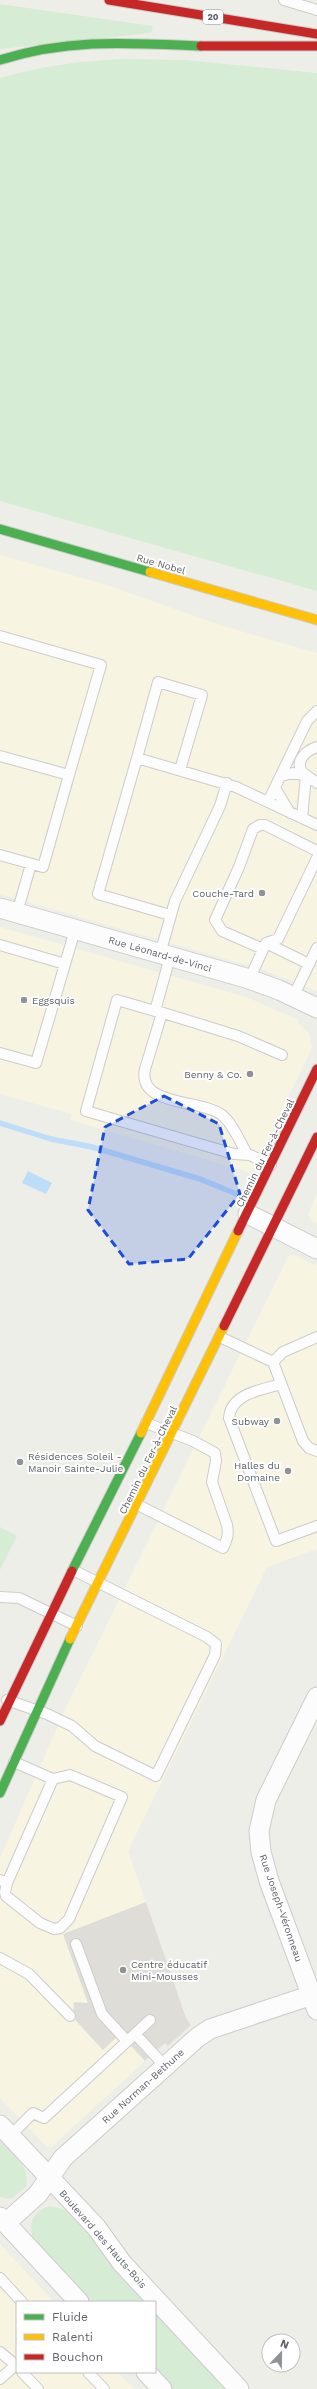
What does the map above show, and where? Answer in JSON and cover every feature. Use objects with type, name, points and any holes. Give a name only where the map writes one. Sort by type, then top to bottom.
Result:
[{"type":"main road","name":"20","points":[[109,0],[317,34]]},
{"type":"main road","points":[[0,60],[34,50],[86,44],[135,42],[223,47],[317,46]]},
{"type":"main road","name":"Rue Nobel","points":[[0,529],[317,620]]},
{"type":"main road","name":"Chemin du Fer-à-Cheval","points":[[0,1721],[4,1699],[73,1570],[248,1214],[317,1069]]},
{"type":"main road","name":"Chemin du Fer-à-Cheval","points":[[0,1793],[77,1626],[173,1434],[317,1137]]},
{"type":"main road","points":[[231,1248],[232,1268]]},
{"type":"main road","points":[[211,1328],[220,1338]]},
{"type":"street","name":"Rue Léonard-de-Vinci","points":[[5,913],[75,930],[249,980],[317,1008]]},
{"type":"street","points":[[248,1214],[317,1249]]},
{"type":"street","name":"Rue Joseph-Véronneau","points":[[314,2003],[269,1881],[261,1852],[259,1831],[266,1800],[317,1697]]},
{"type":"street","name":"Rue Norman-Bethune","points":[[2,2224],[38,2194],[63,2158],[189,2044],[210,2029],[314,2003]]},
{"type":"street","name":"Boulevard des Hauts-Bois","points":[[5,2130],[96,2227],[122,2262],[239,2389]]},
{"type":"street","points":[[2,2224],[78,2301]]},
{"type":"lane","points":[[284,0],[317,10]]},
{"type":"lane","points":[[0,636],[101,665],[43,867],[0,855]]},
{"type":"lane","points":[[170,916],[98,894],[158,682],[202,695],[180,770]]},
{"type":"lane","points":[[268,802],[307,721],[317,711]]},
{"type":"lane","points":[[302,818],[306,776],[299,764],[303,755],[317,747]]},
{"type":"lane","points":[[0,756],[69,776]]},
{"type":"lane","points":[[137,758],[226,783],[317,825]]},
{"type":"lane","points":[[281,776],[293,773],[306,776],[317,783]]},
{"type":"lane","points":[[226,783],[220,806],[170,916],[158,1012],[144,1078],[146,1085],[157,1094],[220,1114],[232,1129],[247,1154]]},
{"type":"lane","points":[[275,788],[290,812]]},
{"type":"lane","points":[[309,964],[265,946],[222,931],[215,920],[239,867],[253,829],[260,825],[265,825],[317,851]]},
{"type":"lane","points":[[249,980],[265,946],[278,939],[299,907],[317,858]]},
{"type":"lane","points":[[5,913],[31,864]]},
{"type":"lane","points":[[0,1053],[36,1063],[75,930]]},
{"type":"lane","points":[[0,945],[65,964]]},
{"type":"lane","points":[[293,997],[317,948]]},
{"type":"lane","points":[[271,1165],[247,1154],[234,1154],[86,1111],[117,1000],[238,1036],[282,1055]]},
{"type":"lane","points":[[273,1362],[283,1352],[317,1337]]},
{"type":"lane","points":[[220,1338],[273,1362],[303,1441],[309,1448],[317,1451]]},
{"type":"lane","points":[[281,1384],[239,1399],[233,1405],[229,1418],[276,1541],[317,1526]]},
{"type":"lane","points":[[138,1505],[223,1548],[227,1540],[227,1525],[212,1482],[216,1461],[215,1453],[193,1440],[146,1423]]},
{"type":"lane","points":[[4,1699],[37,1710],[74,1727],[96,1746],[156,1776],[214,1655],[216,1644],[207,1637],[73,1570]]},
{"type":"lane","points":[[0,1597],[19,1598],[77,1626]]},
{"type":"lane","points":[[14,1762],[53,1779],[70,1775],[122,1797],[78,1899],[65,1924],[54,1929],[40,1923],[6,1896],[4,1882],[53,1779]]},
{"type":"lane","points":[[76,1944],[102,2014],[127,2041]]},
{"type":"lane","points":[[0,1958],[29,1974],[70,2016]]},
{"type":"lane","points":[[5,2130],[34,2113],[44,2118],[150,2020]]},
{"type":"lane","points":[[135,2034],[165,2066]]},
{"type":"lane","points":[[0,2278],[21,2301]]},
{"type":"lane","points":[[0,2352],[16,2365]]},
{"type":"lane","points":[[0,2379],[16,2368]]},
{"type":"lane","points":[[23,2373],[38,2389]]},
{"type":"lane","points":[[89,2373],[104,2389]]},
{"type":"highlighted area","points":[[164,1096],[219,1124],[240,1194],[188,1259],[129,1264],[88,1210],[105,1127]]},
{"type":"shaded area","points":[[0,555],[104,584],[223,626],[317,653],[317,991],[264,970],[0,894]]},
{"type":"shaded area","points":[[0,927],[246,997],[299,1020],[298,1023],[309,1033],[312,1048],[252,1173],[70,1120],[72,1114],[0,1094]]},
{"type":"shaded area","points":[[317,1194],[317,1224],[311,1220],[308,1214]]},
{"type":"shaded area","points":[[289,1255],[294,1255],[317,1266],[317,1549],[267,1567],[128,1851],[186,2018],[191,2025],[168,2046],[165,2043],[51,2147],[47,2147],[0,2098],[0,1858],[66,1707]]},
{"type":"shaded area","name":"Centre éducatif Mini-Mousses","points":[[146,1902],[186,2018],[191,2025],[168,2046],[165,2043],[145,2061],[120,2034],[103,2050],[73,2016],[74,2002],[88,2003],[63,1934]]},
{"type":"shaded area","points":[[0,2244],[53,2301],[16,2301],[16,2373],[119,2373],[134,2389],[0,2389]]},
{"type":"green space","points":[[0,4],[153,26],[151,33],[0,49]]},
{"type":"green space","points":[[123,59],[185,60],[317,73],[317,591],[0,501],[0,78],[31,70],[61,65]]},
{"type":"green space","points":[[0,1527],[17,1536],[0,1570]]},
{"type":"green space","points":[[0,2139],[20,2161],[26,2173],[26,2187],[11,2199],[0,2197]]},
{"type":"green space","points":[[50,2206],[64,2209],[149,2301],[90,2301],[34,2241],[31,2229],[33,2219],[39,2211]]},
{"type":"green space","points":[[156,2309],[229,2389],[171,2389],[156,2373]]},
{"type":"water","points":[[28,1171],[52,1183],[46,1194],[22,1183]]},
{"type":"waterway","points":[[0,1123],[51,1139],[92,1147],[200,1179],[239,1195]]},
{"type":"traffic: fast","points":[[0,60],[26,53],[75,45],[124,43],[201,46]]},
{"type":"traffic: fast","points":[[0,529],[150,572]]},
{"type":"traffic: fast","points":[[72,1571],[141,1433]]},
{"type":"traffic: fast","points":[[0,1793],[70,1639]]},
{"type":"traffic: slow","points":[[150,572],[317,620]]},
{"type":"traffic: slow","points":[[141,1433],[238,1231]]},
{"type":"traffic: slow","points":[[70,1639],[224,1326]]},
{"type":"traffic: jam","points":[[109,0],[317,34]]},
{"type":"traffic: jam","points":[[201,46],[317,46]]},
{"type":"traffic: jam","points":[[238,1231],[317,1069]]},
{"type":"traffic: jam","points":[[224,1326],[317,1137]]},
{"type":"traffic: jam","points":[[0,1721],[72,1571]]},
{"type":"place","name":"Couche-Tard","points":[[262,893]]},
{"type":"place","name":"Eggsquis","points":[[24,1000]]},
{"type":"place","name":"Benny & Co.","points":[[250,1074]]},
{"type":"place","name":"Subway","points":[[277,1421]]},
{"type":"place","name":"Résidences Soleil - Manoir Sainte-Julie","points":[[20,1462]]},
{"type":"place","name":"Halles du Domaine","points":[[288,1471]]},
{"type":"place","name":"Centre éducatif Mini-Mousses","points":[[123,1970]]}]
